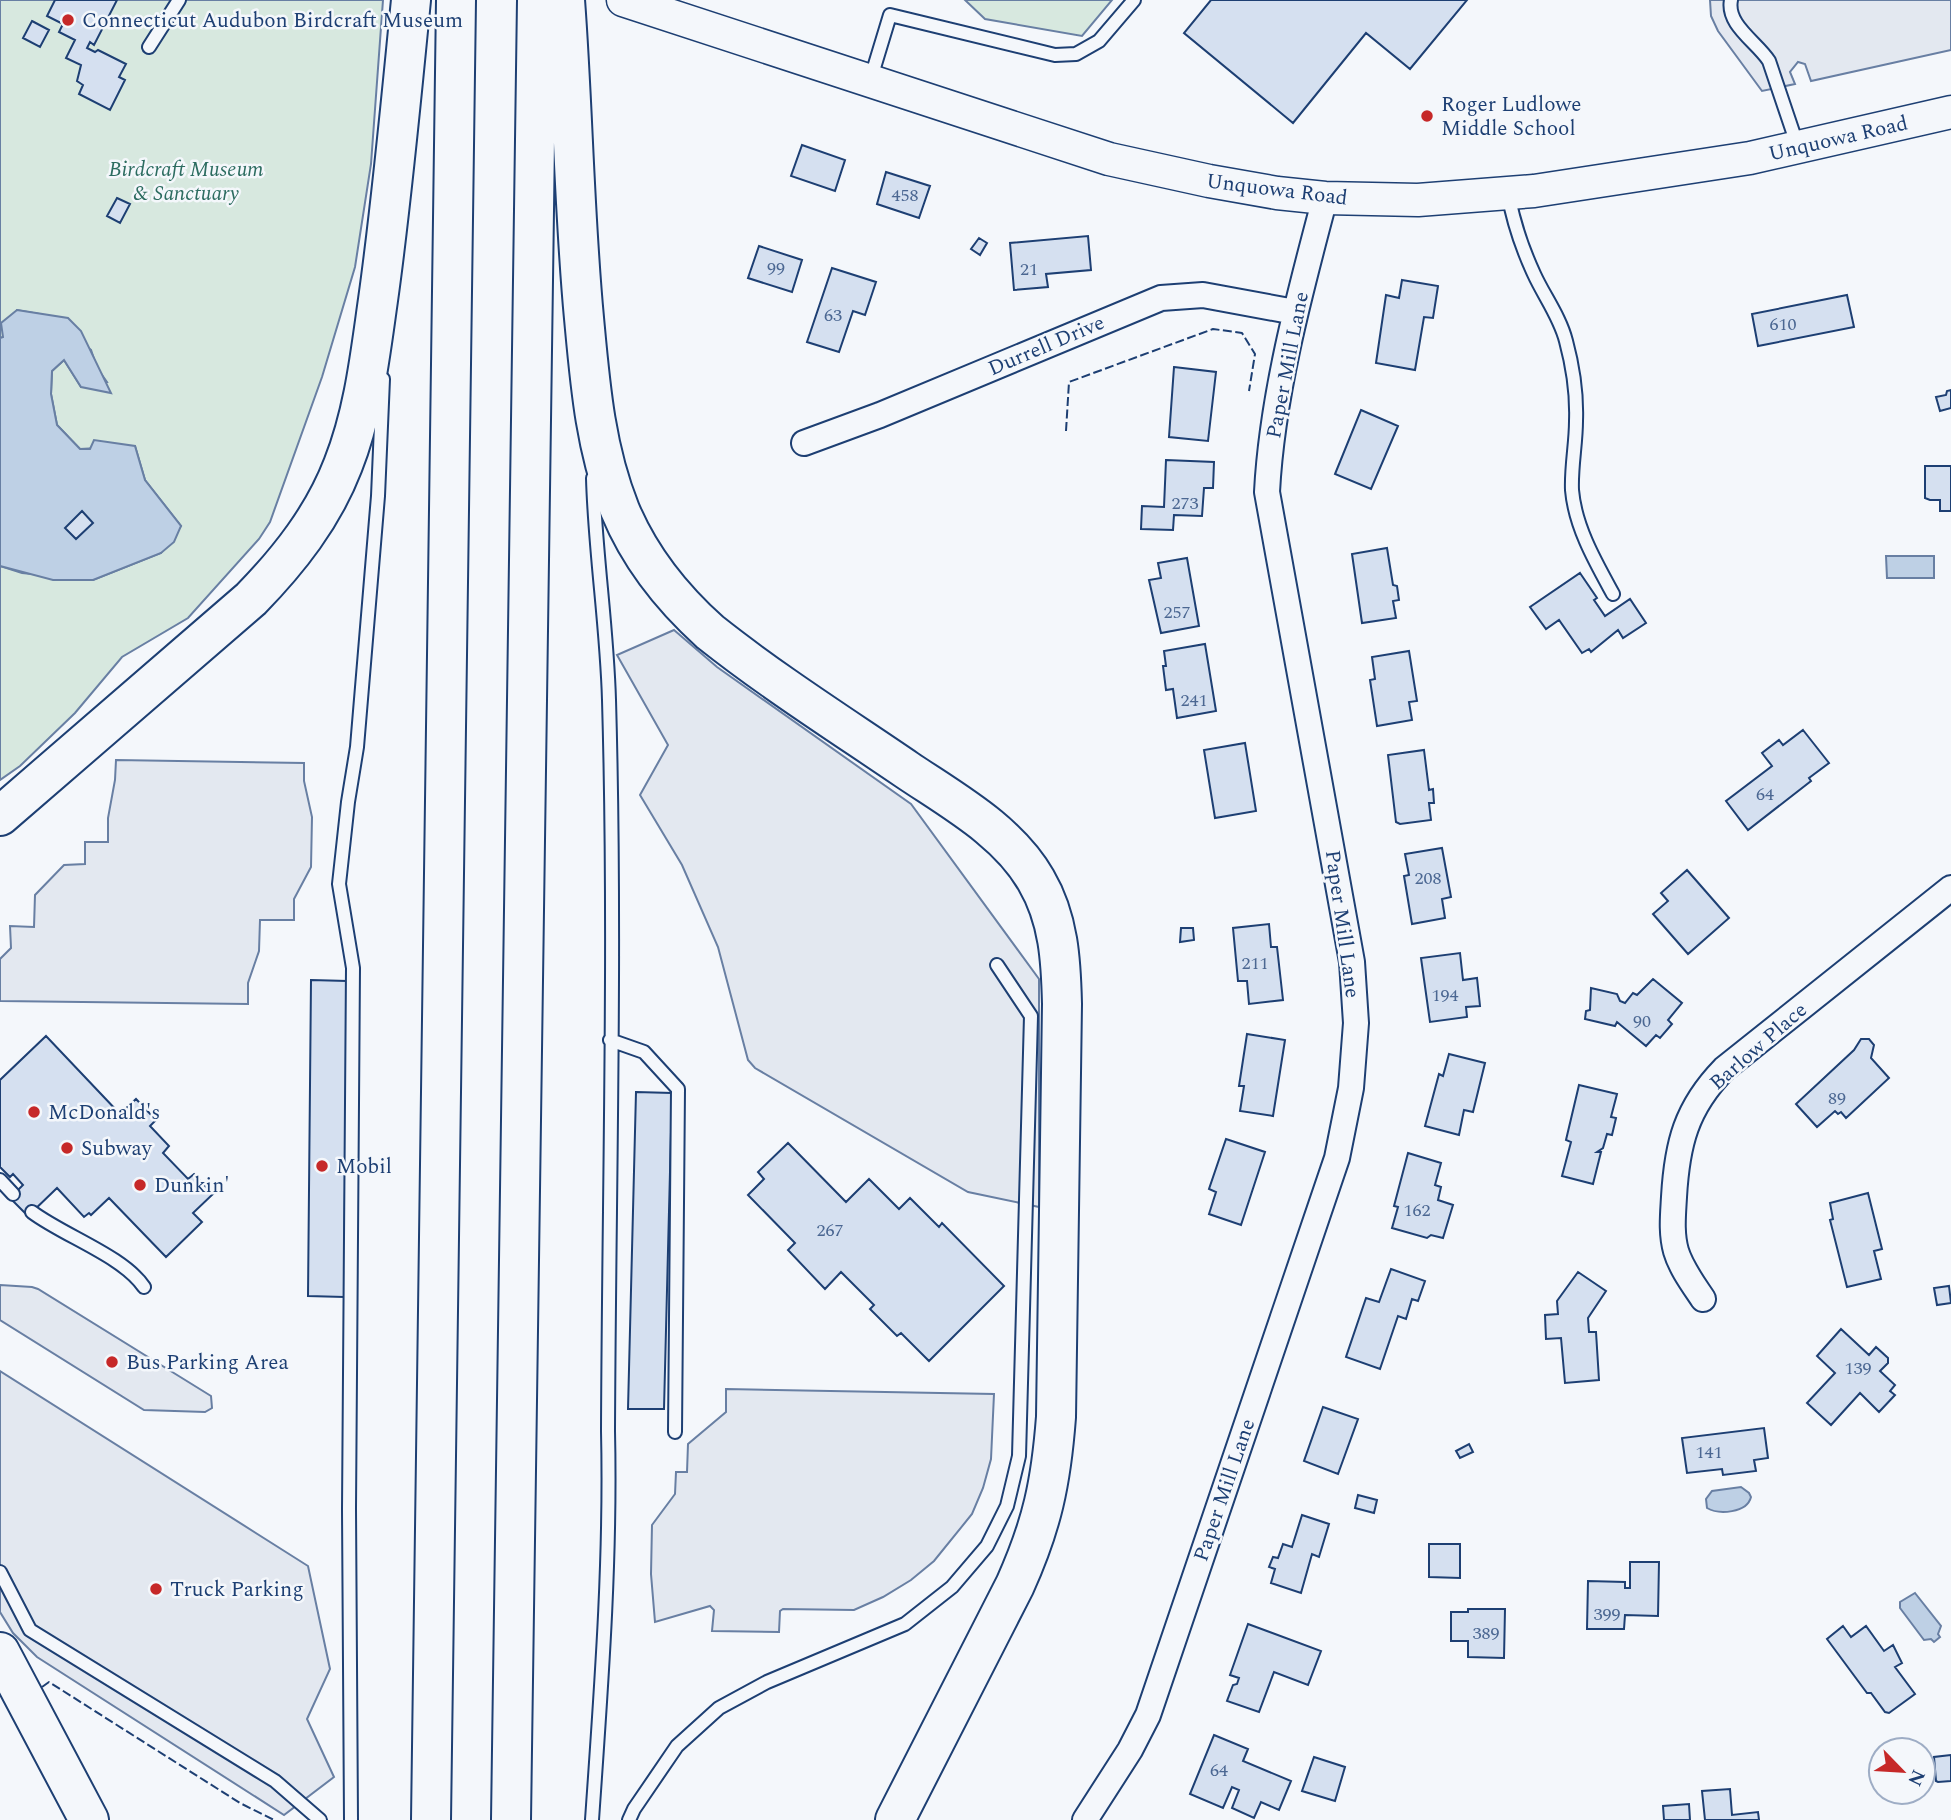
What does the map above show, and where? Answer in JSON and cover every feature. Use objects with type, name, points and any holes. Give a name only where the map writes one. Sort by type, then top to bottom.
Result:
[{"type":"highway","points":[[3,816],[251,599],[280,569],[304,537],[343,468],[355,433],[370,358],[392,190],[411,0]]},
{"type":"highway","points":[[431,1820],[456,0]]},
{"type":"highway","points":[[552,15],[590,388],[603,457],[621,511],[643,556],[690,615],[732,649],[957,804],[1000,837],[1019,856],[1036,880],[1049,907],[1058,937],[1062,1004],[1056,1417],[1045,1504],[1031,1549],[1015,1585],[895,1820]]},
{"type":"highway","points":[[511,1820],[552,15]]},
{"type":"highway","points":[[0,1652],[89,1820]]},
{"type":"street","name":"Unquowa Road","points":[[623,0],[1109,159],[1156,171],[1277,193],[1325,198],[1418,201],[1534,191],[1750,158],[1951,112]]},
{"type":"street","name":"Paper Mill Lane","points":[[1085,1820],[1130,1750],[1148,1714],[1337,1158],[1351,1088],[1356,1023],[1352,962],[1267,492],[1269,459],[1295,312],[1325,198]]},
{"type":"street","name":"Durrell Drive","points":[[804,443],[880,415],[1161,298],[1202,295],[1295,312]]},
{"type":"street","name":"Barlow Place","points":[[1703,1299],[1677,1254],[1672,1232],[1676,1164],[1682,1134],[1707,1087],[1724,1069],[1951,888]]},
{"type":"lane","points":[[149,47],[179,0]]},
{"type":"lane","points":[[870,81],[890,15],[1055,55],[1076,54],[1099,41],[1134,0]]},
{"type":"lane","points":[[1731,0],[1730,15],[1763,51],[1774,72],[1798,147]]},
{"type":"lane","points":[[385,343],[392,190]]},
{"type":"lane","points":[[1508,192],[1519,237],[1565,338],[1575,378],[1576,420],[1572,465],[1576,510],[1591,553],[1614,594]]},
{"type":"lane","points":[[351,1820],[349,1509],[353,968],[339,884],[358,733],[378,496],[384,371]]},
{"type":"lane","points":[[590,388],[597,552],[609,698],[610,1040],[610,1509],[605,1640],[592,1820]]},
{"type":"lane","points":[[629,1820],[634,1808],[677,1746],[719,1707],[767,1682],[905,1624],[952,1587],[987,1546],[1007,1506],[1019,1456],[1022,1404],[1031,1016],[997,965]]},
{"type":"lane","points":[[610,1040],[644,1052],[678,1089],[675,1432]]},
{"type":"lane","points":[[0,1180],[13,1194]]},
{"type":"lane","points":[[32,1212],[51,1226],[122,1265],[138,1278],[144,1287]]},
{"type":"lane","points":[[0,1572],[30,1630],[275,1781],[320,1820]]},
{"type":"green space","name":"Birdcraft Museum & Sanctuary","points":[[0,0],[383,0],[371,164],[355,267],[322,377],[270,522],[259,539],[188,618],[122,657],[75,713],[20,766],[0,780],[0,566],[22,573],[93,580],[161,553],[181,526],[145,480],[135,446],[80,449],[57,425],[51,394],[52,371],[64,360],[81,387],[107,382],[97,368],[91,350],[39,314],[17,310],[0,338]]},
{"type":"green space","points":[[965,0],[1112,0],[1082,36],[985,19]]},
{"type":"shaded area","points":[[1710,0],[1951,0],[1951,50],[1811,81],[1805,64],[1798,62],[1790,72],[1795,84],[1762,91],[1718,31],[1711,16]]},
{"type":"shaded area","points":[[674,630],[717,667],[911,804],[1039,979],[1039,1207],[968,1192],[755,1068],[748,1060],[718,947],[682,865],[640,795],[668,745],[617,655]]},
{"type":"shaded area","points":[[116,760],[304,763],[304,781],[312,817],[311,867],[294,899],[294,920],[260,920],[259,951],[248,983],[248,1004],[0,1001],[0,959],[11,948],[10,926],[34,927],[35,895],[64,865],[85,864],[85,842],[108,842],[108,818]]},
{"type":"shaded area","name":"Bus Parking Area","points":[[0,1285],[38,1289],[211,1396],[212,1408],[205,1412],[144,1410],[0,1320]]},
{"type":"shaded area","name":"Truck Parking","points":[[0,1371],[308,1566],[330,1669],[307,1719],[334,1777],[284,1815],[37,1657],[13,1633],[0,1612]]},
{"type":"shaded area","points":[[726,1389],[994,1394],[991,1459],[972,1514],[934,1561],[911,1580],[854,1610],[783,1609],[780,1611],[779,1632],[712,1631],[714,1610],[710,1606],[655,1622],[651,1574],[652,1525],[675,1494],[676,1472],[687,1472],[688,1444],[726,1412]]},
{"type":"water","points":[[17,310],[68,318],[81,331],[111,393],[81,387],[64,360],[52,371],[51,394],[57,425],[80,449],[90,449],[94,440],[135,446],[145,480],[181,526],[174,542],[161,553],[93,580],[53,580],[0,566],[0,338],[3,337],[1,323]]},
{"type":"water","points":[[1886,556],[1934,556],[1934,578],[1887,578]]},
{"type":"water","points":[[1741,1487],[1751,1497],[1744,1506],[1725,1512],[1707,1508],[1706,1499],[1712,1491]]},
{"type":"water","points":[[1915,1593],[1941,1626],[1938,1634],[1940,1637],[1934,1642],[1931,1639],[1924,1640],[1900,1608],[1900,1602]]},
{"type":"building","points":[[55,0],[117,0],[94,45],[90,42],[87,48],[95,52],[98,50],[126,64],[119,77],[125,80],[110,110],[79,94],[83,85],[77,81],[81,65],[66,58],[75,40],[59,32],[63,24],[47,16]]},
{"type":"building","points":[[1211,0],[1467,0],[1410,69],[1366,33],[1293,123],[1184,33]]},
{"type":"building","points":[[32,21],[49,30],[40,47],[23,38]]},
{"type":"building","points":[[802,145],[845,160],[835,191],[791,176]]},
{"type":"building","points":[[886,172],[930,186],[919,218],[877,204]]},
{"type":"building","points":[[117,198],[130,204],[120,223],[107,216]]},
{"type":"building","points":[[1088,236],[1091,270],[1046,274],[1048,287],[1014,290],[1010,243]]},
{"type":"building","points":[[979,238],[987,243],[980,255],[971,249]]},
{"type":"building","points":[[759,246],[802,260],[792,292],[748,278]]},
{"type":"building","points":[[832,268],[876,282],[865,315],[853,311],[839,352],[807,342]]},
{"type":"building","points":[[1402,280],[1438,286],[1433,318],[1424,317],[1415,370],[1376,363],[1386,295],[1399,298]]},
{"type":"building","points":[[1847,295],[1854,327],[1758,346],[1752,314]]},
{"type":"building","points":[[1174,367],[1216,372],[1208,441],[1169,437]]},
{"type":"building","points":[[1951,390],[1951,408],[1940,411],[1936,397],[1946,395],[1947,391]]},
{"type":"building","points":[[1361,410],[1398,426],[1371,489],[1335,474]]},
{"type":"building","points":[[1166,460],[1214,462],[1213,488],[1204,488],[1202,516],[1174,515],[1173,530],[1141,529],[1142,506],[1164,507]]},
{"type":"building","points":[[1925,466],[1951,466],[1951,511],[1940,511],[1940,500],[1925,498]]},
{"type":"building","points":[[82,511],[93,523],[76,539],[65,528]]},
{"type":"building","points":[[1387,548],[1393,585],[1397,586],[1399,600],[1393,601],[1396,618],[1362,623],[1352,554]]},
{"type":"building","points":[[1187,558],[1199,626],[1161,633],[1149,580],[1161,578],[1158,563]]},
{"type":"building","points":[[1580,573],[1597,598],[1594,600],[1605,616],[1630,599],[1646,623],[1623,638],[1618,630],[1591,652],[1589,649],[1582,653],[1559,620],[1546,629],[1530,607]]},
{"type":"building","points":[[1205,644],[1216,711],[1177,718],[1173,689],[1166,690],[1164,651]]},
{"type":"building","points":[[1409,651],[1417,701],[1409,702],[1412,720],[1377,726],[1370,680],[1375,679],[1372,657]]},
{"type":"building","points":[[1803,730],[1829,763],[1809,778],[1811,781],[1748,830],[1726,801],[1772,766],[1762,753],[1779,740],[1783,745]]},
{"type":"building","points":[[1245,743],[1256,811],[1215,818],[1204,750]]},
{"type":"building","points":[[1424,750],[1429,790],[1433,789],[1434,803],[1429,803],[1431,820],[1400,824],[1396,822],[1388,755]]},
{"type":"building","points":[[1442,848],[1451,897],[1442,899],[1445,918],[1412,924],[1404,876],[1409,875],[1405,854]]},
{"type":"building","points":[[1687,870],[1729,918],[1688,954],[1653,914],[1668,901],[1661,893]]},
{"type":"building","points":[[1269,924],[1271,947],[1277,947],[1283,1000],[1249,1004],[1247,981],[1238,981],[1233,928]]},
{"type":"building","points":[[1181,928],[1193,928],[1194,940],[1180,942]]},
{"type":"building","points":[[1460,953],[1463,980],[1477,978],[1480,1006],[1466,1007],[1467,1017],[1430,1022],[1421,958]]},
{"type":"building","points":[[1653,979],[1682,1003],[1668,1020],[1672,1024],[1660,1038],[1656,1035],[1646,1046],[1617,1022],[1615,1026],[1585,1019],[1586,1011],[1590,1010],[1591,988],[1617,994],[1620,1001],[1625,1003],[1633,993],[1637,995]]},
{"type":"building","points":[[311,980],[347,981],[344,1297],[308,1296]]},
{"type":"building","points":[[1247,1034],[1285,1040],[1273,1116],[1240,1111],[1244,1086],[1239,1086]]},
{"type":"building","points":[[46,1036],[120,1114],[136,1099],[156,1120],[150,1126],[169,1146],[163,1153],[188,1179],[194,1174],[213,1194],[193,1213],[202,1222],[166,1257],[109,1198],[91,1215],[89,1213],[84,1217],[57,1188],[28,1216],[10,1198],[23,1185],[13,1174],[10,1177],[0,1167],[0,1080]]},
{"type":"building","points":[[1861,1039],[1869,1039],[1874,1045],[1871,1058],[1889,1078],[1846,1118],[1841,1112],[1838,1114],[1835,1111],[1817,1127],[1796,1104],[1854,1050]]},
{"type":"building","points":[[1449,1054],[1485,1063],[1473,1112],[1464,1110],[1459,1135],[1425,1126],[1439,1074],[1443,1076]]},
{"type":"building","points":[[1579,1085],[1617,1094],[1611,1117],[1616,1118],[1612,1135],[1607,1134],[1603,1148],[1597,1152],[1601,1152],[1593,1184],[1562,1176],[1571,1142],[1566,1140]]},
{"type":"building","points":[[636,1092],[672,1093],[664,1409],[628,1409]]},
{"type":"building","points":[[1226,1139],[1265,1152],[1241,1225],[1209,1214],[1216,1192],[1209,1189]]},
{"type":"building","points":[[788,1143],[846,1202],[869,1179],[899,1209],[910,1198],[939,1227],[942,1223],[1004,1286],[929,1361],[901,1333],[897,1336],[870,1309],[874,1305],[841,1272],[825,1289],[788,1250],[795,1243],[748,1195],[764,1179],[758,1172]]},
{"type":"building","points":[[1408,1153],[1441,1163],[1435,1185],[1441,1187],[1438,1200],[1453,1205],[1443,1238],[1431,1235],[1427,1238],[1392,1228],[1398,1207],[1394,1206]]},
{"type":"building","points":[[1868,1193],[1882,1249],[1874,1251],[1881,1279],[1847,1287],[1830,1220],[1833,1219],[1830,1203]]},
{"type":"building","points":[[1391,1269],[1425,1281],[1418,1301],[1412,1299],[1406,1319],[1398,1316],[1380,1369],[1346,1357],[1366,1298],[1379,1302]]},
{"type":"building","points":[[1578,1272],[1606,1291],[1588,1318],[1589,1332],[1596,1332],[1599,1380],[1565,1383],[1561,1338],[1546,1339],[1545,1315],[1558,1314],[1557,1301]]},
{"type":"building","points":[[1949,1286],[1951,1303],[1937,1305],[1934,1288]]},
{"type":"building","points":[[1841,1329],[1869,1355],[1876,1347],[1888,1358],[1888,1363],[1880,1371],[1895,1385],[1890,1391],[1895,1395],[1879,1412],[1860,1393],[1831,1425],[1807,1403],[1835,1373],[1817,1356]]},
{"type":"building","points":[[1323,1407],[1358,1419],[1338,1474],[1304,1461]]},
{"type":"building","points":[[1764,1428],[1768,1458],[1754,1460],[1756,1471],[1723,1475],[1722,1469],[1687,1473],[1682,1438]]},
{"type":"building","points":[[1469,1444],[1473,1452],[1460,1458],[1456,1451]]},
{"type":"building","points":[[1358,1495],[1377,1500],[1374,1513],[1355,1508]]},
{"type":"building","points":[[1302,1515],[1329,1524],[1319,1557],[1312,1554],[1301,1593],[1271,1583],[1275,1569],[1269,1567],[1273,1557],[1278,1558],[1283,1544],[1292,1547]]},
{"type":"building","points":[[1429,1544],[1460,1544],[1460,1578],[1429,1577]]},
{"type":"building","points":[[1630,1562],[1659,1562],[1658,1616],[1625,1615],[1624,1629],[1587,1629],[1588,1581],[1625,1582],[1625,1588],[1630,1588]]},
{"type":"building","points":[[1468,1609],[1505,1609],[1504,1658],[1468,1657],[1468,1641],[1451,1641],[1451,1612],[1468,1612]]},
{"type":"building","points":[[1248,1624],[1321,1651],[1308,1685],[1274,1672],[1259,1712],[1227,1701],[1239,1678],[1230,1675]]},
{"type":"building","points":[[1843,1626],[1851,1637],[1866,1626],[1884,1651],[1893,1645],[1902,1663],[1895,1667],[1915,1694],[1889,1713],[1885,1712],[1871,1693],[1867,1693],[1827,1639]]},
{"type":"building","points":[[1214,1735],[1248,1749],[1243,1761],[1291,1781],[1279,1810],[1261,1802],[1254,1818],[1232,1808],[1239,1790],[1232,1787],[1223,1808],[1190,1794]]},
{"type":"building","points":[[1951,1755],[1951,1781],[1937,1782],[1937,1757]]},
{"type":"building","points":[[1314,1757],[1345,1767],[1335,1801],[1302,1791]]},
{"type":"building","points":[[1730,1789],[1732,1815],[1758,1812],[1759,1820],[1705,1820],[1702,1791]]},
{"type":"building","points":[[1689,1804],[1690,1820],[1664,1820],[1663,1806]]},
{"type":"fence","points":[[1066,431],[1069,382],[1213,329],[1242,333],[1255,354],[1249,391]]},
{"type":"fence","points":[[42,1687],[49,1682],[240,1803],[274,1820]]},
{"type":"place","name":"Connecticut Audubon Birdcraft Museum","points":[[68,20]]},
{"type":"place","name":"Roger Ludlowe Middle School","points":[[1427,116]]},
{"type":"place","name":"McDonald's","points":[[34,1112]]},
{"type":"place","name":"Subway","points":[[67,1148]]},
{"type":"place","name":"Mobil","points":[[322,1166]]},
{"type":"place","name":"Dunkin'","points":[[140,1185]]},
{"type":"place","name":"Bus Parking Area","points":[[112,1362]]},
{"type":"place","name":"Truck Parking","points":[[156,1589]]}]
